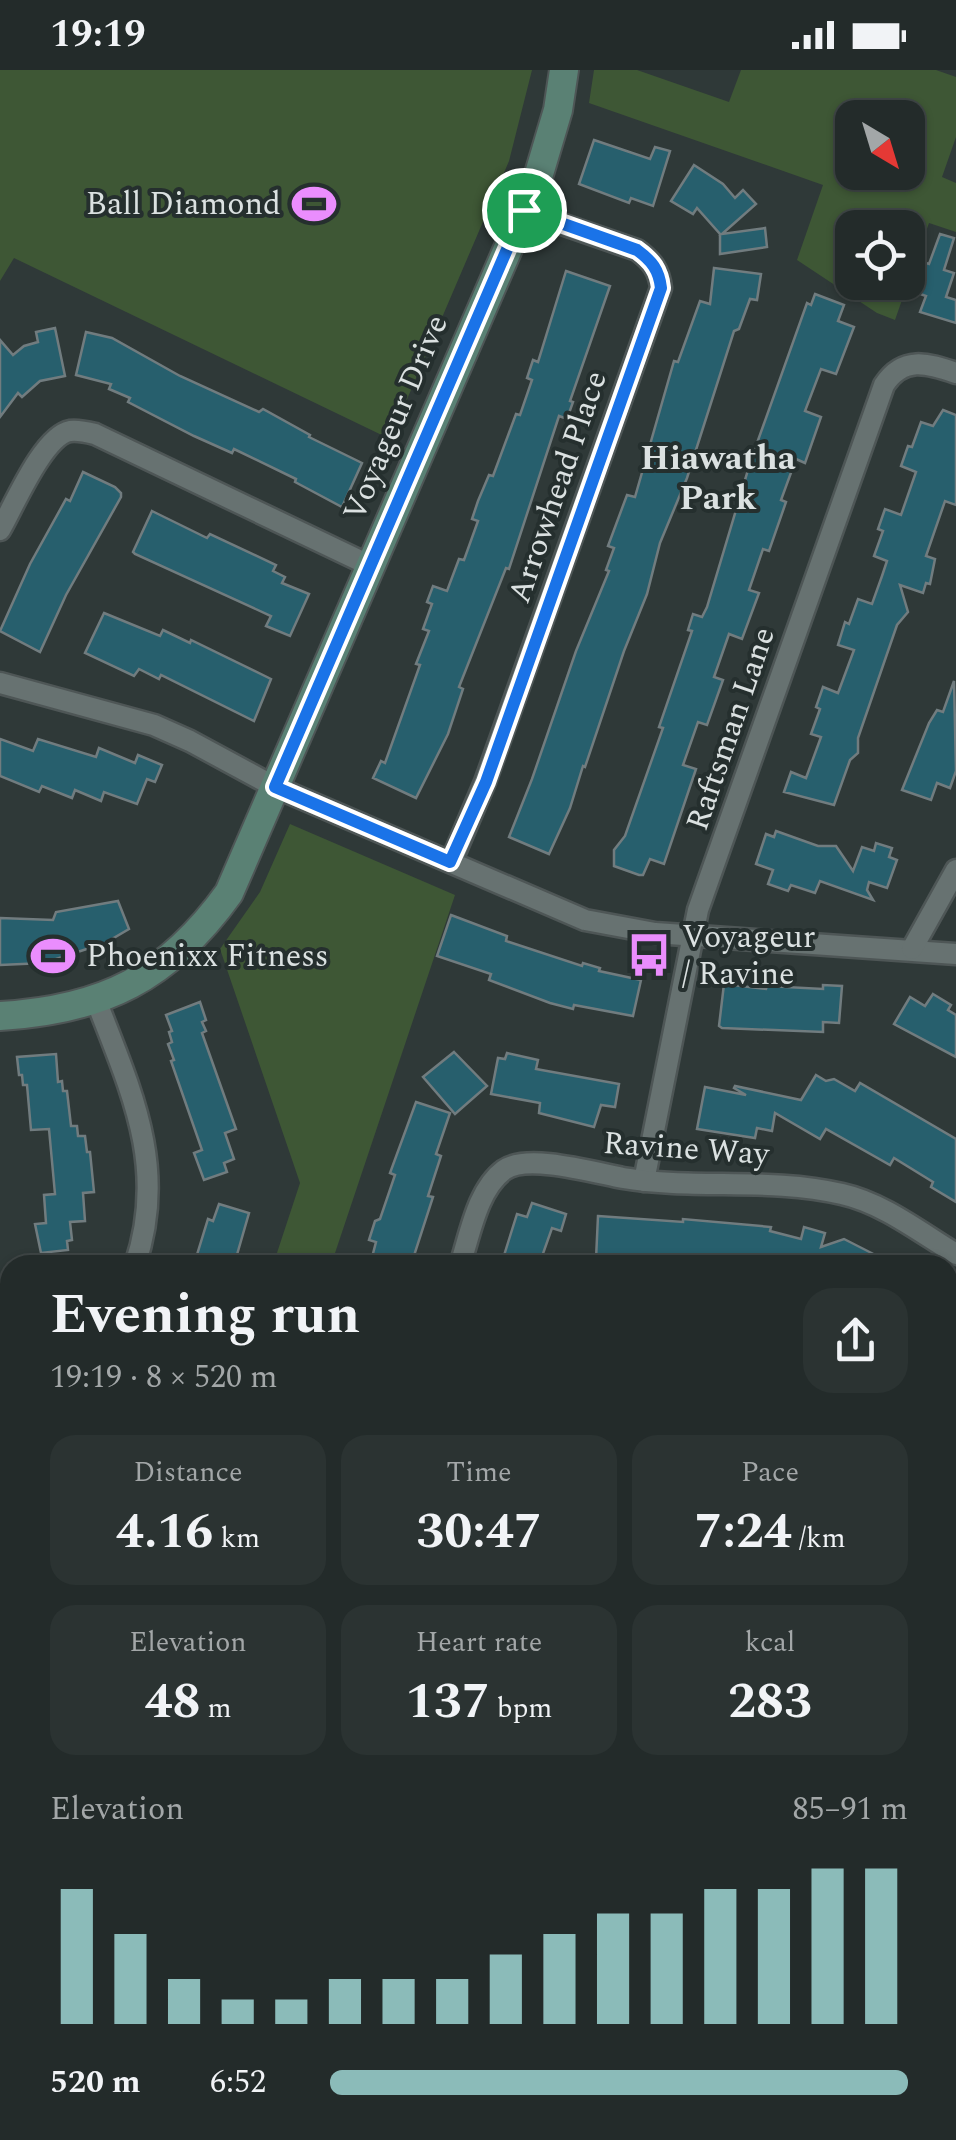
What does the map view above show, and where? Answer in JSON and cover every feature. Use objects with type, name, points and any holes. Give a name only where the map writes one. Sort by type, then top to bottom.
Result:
[{"type":"street","name":"Voyageur Drive","points":[[0,1016],[96,1000],[166,963],[214,914],[240,870],[524,210],[550,142],[564,70]]},
{"type":"street","name":"Arrowhead Place","points":[[450,862],[486,782],[661,288],[652,262],[637,250],[524,210]]},
{"type":"street","name":"Raftsman Lane","points":[[644,1181],[698,910],[884,385],[891,375],[912,363],[956,374]]},
{"type":"street","points":[[0,530],[47,446],[68,431],[82,431],[371,566]]},
{"type":"street","points":[[0,682],[154,726],[275,787],[584,920],[620,929],[692,937],[956,954]]},
{"type":"street","points":[[912,950],[956,870]]},
{"type":"street","points":[[96,1000],[140,1127],[150,1173],[147,1222],[138,1255]]},
{"type":"street","name":"Ravine Way","points":[[463,1255],[490,1185],[506,1168],[536,1163],[693,1186],[711,1182],[846,1194],[878,1208],[956,1254]]},
{"type":"green space","points":[[0,70],[532,70],[509,161],[390,439],[14,258],[0,281]]},
{"type":"green space","points":[[594,70],[637,70],[729,102],[741,70],[936,70],[956,77],[956,137],[942,177],[956,183],[956,232],[929,223],[925,234],[925,210],[835,210],[835,285],[797,260],[823,185],[589,103]]},
{"type":"green space","points":[[857,300],[902,300],[895,320]]},
{"type":"green space","points":[[290,824],[455,895],[334,1255],[276,1255],[300,1183],[220,949],[260,892]]},
{"type":"building","points":[[594,140],[650,159],[655,147],[670,151],[653,206],[631,198],[629,203],[579,184]]},
{"type":"building","points":[[694,165],[723,184],[735,198],[743,190],[756,204],[722,234],[765,228],[767,247],[720,254],[720,234],[697,208],[693,214],[671,201]]},
{"type":"building","points":[[940,234],[954,238],[944,270],[954,273],[946,297],[956,300],[956,323],[920,312],[926,296],[925,263],[929,264]]},
{"type":"building","points":[[714,268],[761,274],[757,300],[750,299],[739,329],[734,331],[687,478],[660,543],[647,594],[570,808],[549,854],[509,837],[609,571],[606,570],[614,548],[608,546],[627,495],[635,497],[674,361],[678,362],[700,301],[710,304]]},
{"type":"building","points":[[566,271],[610,286],[567,419],[559,416],[509,569],[506,568],[459,687],[463,689],[448,734],[416,798],[373,778],[381,761],[385,763],[420,665],[416,664],[429,631],[423,629],[432,604],[427,602],[433,586],[447,591],[459,559],[464,560],[478,521],[472,519],[478,501],[489,475],[493,476],[516,414],[520,415],[532,380],[527,378],[533,360],[538,362]]},
{"type":"building","points":[[815,294],[844,305],[838,321],[854,327],[836,374],[821,369],[805,411],[821,417],[805,463],[796,459],[769,551],[763,549],[749,590],[759,593],[742,639],[729,634],[714,677],[723,680],[707,725],[698,722],[683,765],[696,769],[664,864],[650,859],[643,875],[639,875],[614,866],[614,850],[625,836],[663,728],[659,727],[692,631],[688,630],[693,614],[702,617],[707,607],[751,460],[807,303],[811,305]]},
{"type":"building","points":[[55,328],[65,376],[40,381],[22,397],[18,393],[0,417],[0,340],[13,355],[38,342],[36,332]]},
{"type":"building","points":[[86,332],[112,338],[180,376],[259,412],[263,409],[362,463],[342,507],[295,482],[296,479],[234,449],[232,453],[194,436],[128,402],[130,398],[109,389],[111,384],[76,375]]},
{"type":"building","points":[[943,410],[956,415],[956,505],[945,501],[926,556],[935,559],[930,584],[926,583],[923,593],[900,585],[908,612],[897,625],[858,738],[858,753],[850,760],[834,805],[784,792],[791,772],[806,778],[821,737],[811,734],[823,687],[838,693],[854,650],[838,645],[845,622],[849,624],[858,599],[872,604],[887,561],[874,556],[883,531],[878,529],[885,509],[901,515],[916,472],[901,466],[908,446],[912,447],[921,422],[933,426]]},
{"type":"building","points":[[83,472],[115,487],[121,497],[66,595],[40,652],[0,631],[30,564],[66,499],[70,501]]},
{"type":"building","points":[[152,511],[276,565],[273,571],[285,577],[282,583],[309,594],[290,636],[266,626],[271,616],[135,554]]},
{"type":"building","points":[[104,613],[160,636],[163,630],[190,643],[191,640],[271,679],[254,721],[161,675],[159,679],[139,669],[134,676],[85,653]]},
{"type":"building","points":[[954,681],[956,771],[950,788],[937,783],[931,800],[902,790],[929,723],[937,710],[943,712]]},
{"type":"building","points":[[0,739],[33,751],[38,739],[96,757],[99,748],[135,763],[138,755],[162,765],[155,782],[147,779],[137,804],[104,792],[101,801],[75,790],[72,798],[42,786],[39,792],[0,776]]},
{"type":"building","points":[[776,831],[818,846],[836,846],[853,871],[862,847],[874,851],[876,843],[892,848],[889,857],[897,860],[887,888],[869,882],[867,890],[873,900],[820,881],[815,893],[791,885],[788,891],[768,884],[773,870],[756,864],[766,834],[774,837]]},
{"type":"building","points":[[118,901],[129,929],[105,943],[44,963],[0,965],[0,918],[53,920],[56,912]]},
{"type":"building","points":[[451,915],[507,936],[506,941],[582,966],[583,963],[600,968],[599,971],[641,980],[633,1016],[550,1003],[489,980],[491,974],[437,956]]},
{"type":"building","points":[[724,984],[766,989],[842,986],[839,1023],[823,1022],[823,1032],[722,1028],[719,1026]]},
{"type":"building","points":[[933,994],[951,1005],[948,1010],[956,1015],[956,1057],[894,1024],[910,997],[925,1006]]},
{"type":"building","points":[[200,1002],[206,1020],[202,1022],[206,1031],[202,1033],[236,1129],[225,1133],[234,1159],[224,1163],[227,1172],[204,1180],[194,1153],[202,1150],[171,1061],[174,1060],[168,1044],[172,1042],[172,1031],[166,1015]]},
{"type":"building","points":[[454,1052],[487,1086],[455,1114],[423,1077]]},
{"type":"building","points":[[507,1053],[538,1060],[536,1069],[619,1084],[615,1107],[601,1105],[594,1127],[539,1113],[540,1103],[491,1094],[498,1058],[505,1059]]},
{"type":"building","points":[[56,1054],[58,1082],[62,1081],[63,1091],[67,1091],[71,1126],[77,1126],[78,1136],[85,1136],[90,1152],[94,1192],[83,1193],[85,1221],[70,1222],[72,1240],[67,1241],[68,1250],[41,1253],[35,1224],[46,1223],[44,1195],[55,1194],[49,1129],[31,1130],[27,1085],[23,1085],[19,1075],[17,1057]]},
{"type":"building","points":[[816,1075],[826,1081],[834,1079],[855,1091],[860,1083],[956,1139],[956,1202],[894,1158],[890,1165],[826,1129],[820,1139],[775,1113],[772,1131],[757,1128],[755,1138],[697,1129],[705,1087],[746,1095],[735,1086],[801,1100]]},
{"type":"building","points":[[416,1102],[450,1113],[436,1154],[441,1156],[428,1196],[433,1197],[414,1255],[373,1255],[376,1242],[369,1240],[395,1175],[390,1173]]},
{"type":"building","points":[[532,1203],[566,1214],[561,1231],[552,1228],[543,1255],[504,1255],[517,1214],[527,1217]]},
{"type":"building","points":[[219,1204],[249,1213],[237,1255],[197,1255],[208,1219],[213,1221]]},
{"type":"building","points":[[598,1216],[771,1227],[770,1231],[801,1239],[804,1227],[825,1233],[821,1247],[844,1239],[875,1255],[596,1255]]},
{"type":"place","name":"Ball Diamond","points":[[314,204]]},
{"type":"place","name":"Voyageur / Ravine","points":[[649,955]]},
{"type":"place","name":"Phoenixx Fitness","points":[[53,956]]},
{"type":"district","name":"Hiawatha Park","points":[[718,478]]},
{"type":"route","points":[[524,210],[637,250],[652,262],[661,288],[486,782],[450,862],[275,787],[524,210]]}]
